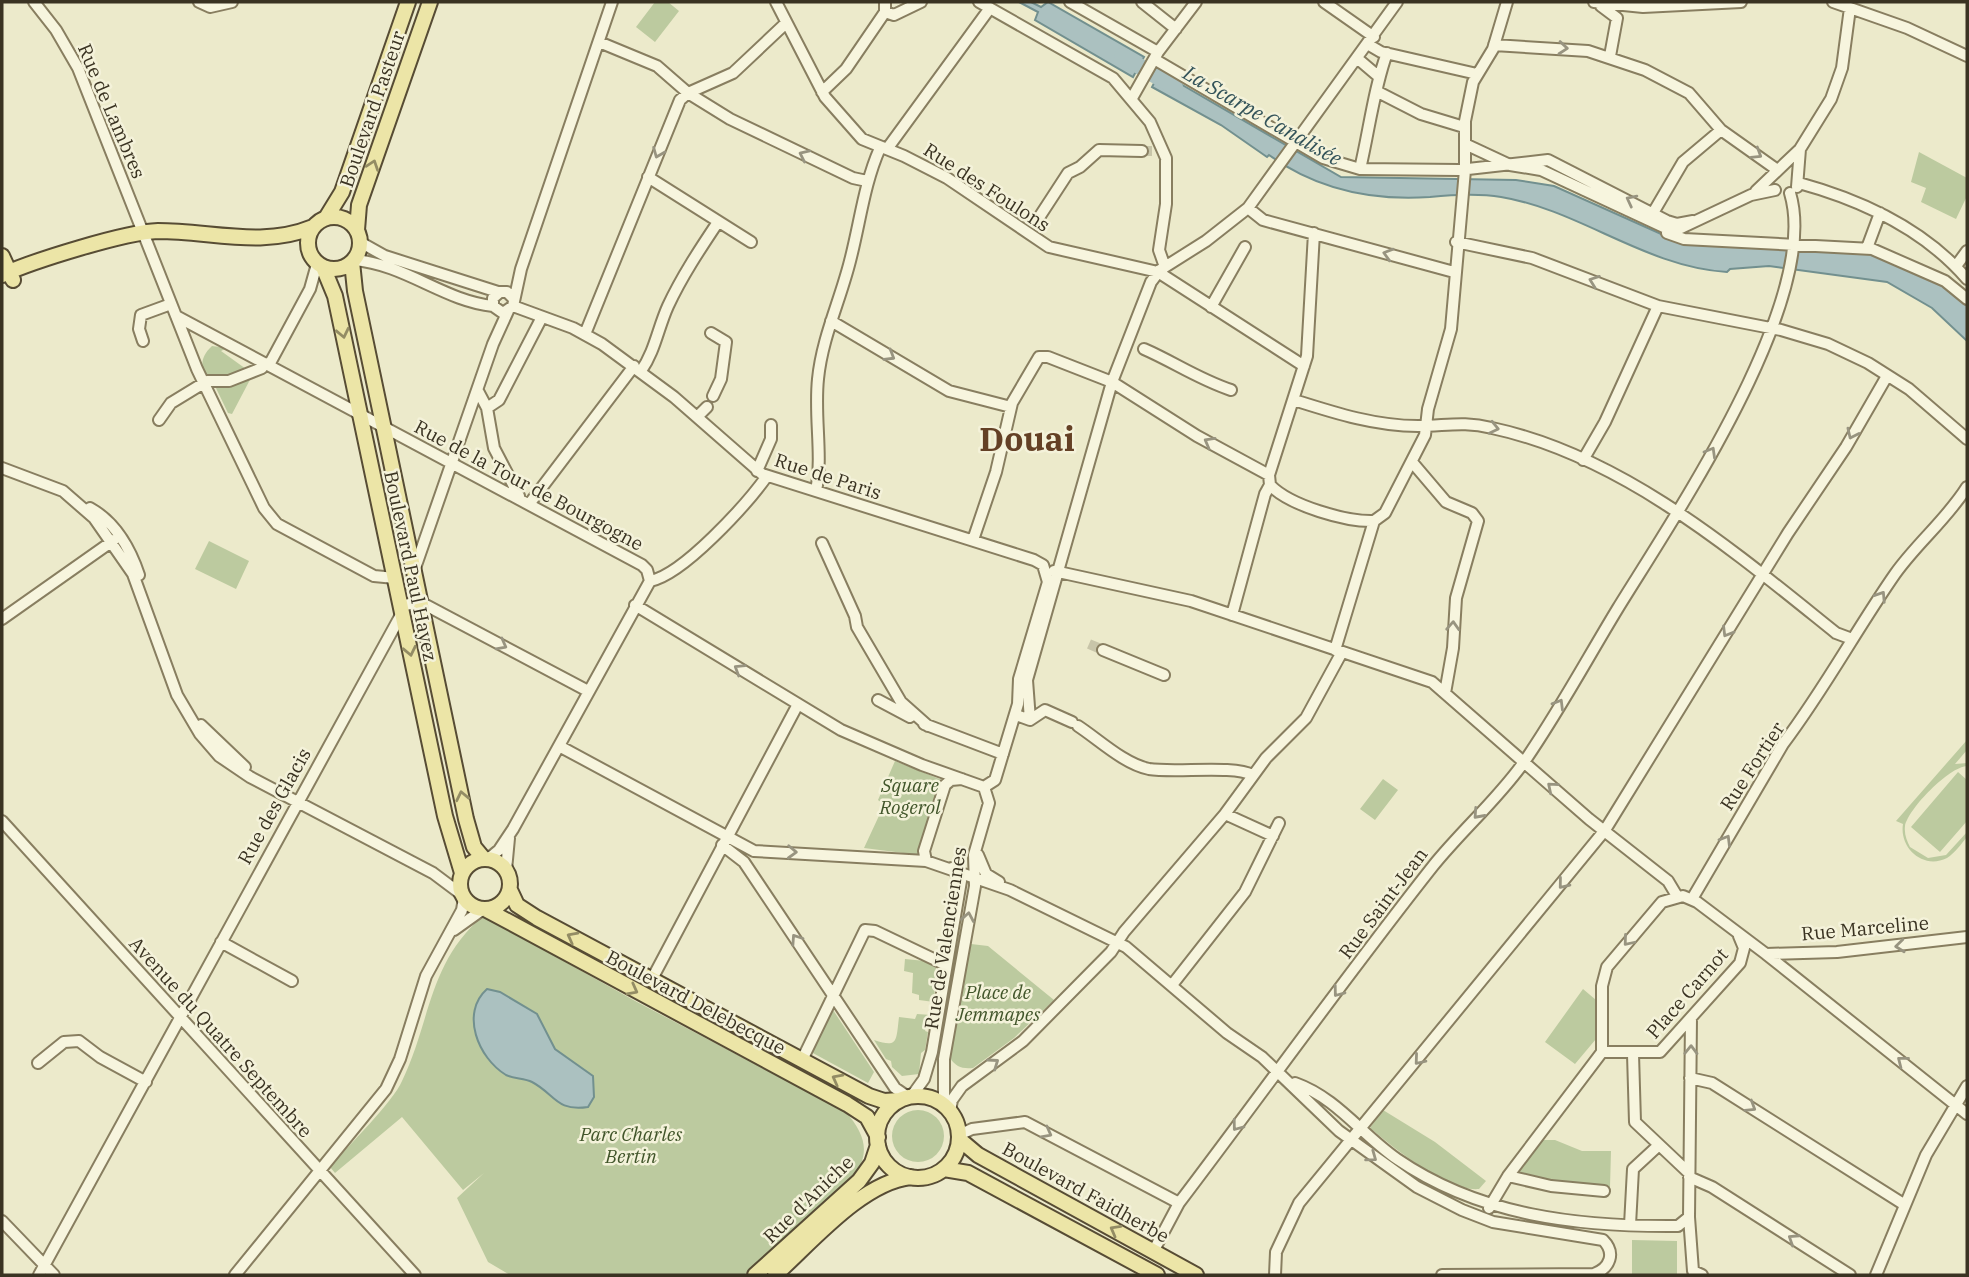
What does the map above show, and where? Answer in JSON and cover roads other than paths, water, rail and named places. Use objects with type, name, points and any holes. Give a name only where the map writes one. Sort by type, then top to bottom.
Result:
[{"type":"main road","name":"Boulevard Pasteur","points":[[326,218],[342,192],[408,2]]},
{"type":"main road","name":"Boulevard Pasteur","points":[[358,236],[359,205],[430,2]]},
{"type":"main road","points":[[2,256],[7,278],[145,237],[202,241],[229,237],[271,239],[297,246],[317,262],[340,269],[353,261],[358,236],[345,220],[326,218],[313,227],[271,239]]},
{"type":"main road","points":[[313,227],[308,242],[317,262]]},
{"type":"main road","name":"Boulevard Paul Hayez","points":[[353,261],[352,275],[469,830],[477,852],[486,859]]},
{"type":"main road","name":"Boulevard Paul Hayez","points":[[317,262],[332,286],[445,816],[462,874]]},
{"type":"main road","points":[[486,859],[498,862],[506,870],[510,890],[503,902],[485,910],[473,907],[463,896],[462,874],[472,862],[486,859]]},
{"type":"main road","name":"Boulevard Delebecque","points":[[510,890],[520,908],[874,1098],[907,1098]]},
{"type":"main road","name":"Boulevard Delebecque","points":[[485,910],[847,1104],[868,1118],[878,1141]]},
{"type":"main road","points":[[927,1097],[947,1108],[959,1137],[954,1157],[944,1169],[927,1177],[911,1177],[891,1167],[878,1141],[883,1116],[907,1098],[927,1097]]},
{"type":"main road","name":"Boulevard Faidherbe","points":[[959,1137],[973,1152],[1196,1275]]},
{"type":"main road","name":"Rue d'Aniche","points":[[755,1275],[859,1181],[872,1163],[878,1141]]},
{"type":"main road","name":"Boulevard Faidherbe","points":[[944,1169],[968,1173],[1157,1275]]},
{"type":"main road","name":"Rue d'Aniche","points":[[775,1275],[866,1194],[893,1181],[911,1177]]},
{"type":"street","name":"Rue de Lambres","points":[[34,2],[62,39],[78,68],[203,384],[274,522],[374,576],[394,578]]},
{"type":"street","points":[[200,2],[211,7],[232,2]]},
{"type":"street","points":[[414,571],[494,344],[512,305],[520,269],[612,2]]},
{"type":"street","name":"Rue des Foulons","points":[[776,2],[822,92],[855,132],[883,149],[947,178],[1063,252],[1161,269]]},
{"type":"street","points":[[822,92],[849,66],[885,7],[898,15],[921,2]]},
{"type":"street","points":[[1070,2],[1154,58],[1294,144],[1332,163],[1360,169],[1465,172],[1541,159],[1553,161],[1673,223],[1693,221]]},
{"type":"street","points":[[1132,98],[1154,58],[1196,2]]},
{"type":"street","points":[[1324,2],[1387,53],[1477,74]]},
{"type":"street","points":[[1161,269],[1206,241],[1248,208],[1372,41],[1397,2]]},
{"type":"street","points":[[947,1108],[962,1086],[1017,1046],[1119,942],[1124,932],[1225,814],[1252,775],[1306,718],[1338,651],[1374,521],[1385,513],[1412,462],[1427,426],[1428,409],[1452,320],[1456,242],[1465,172],[1464,127],[1477,74],[1494,45],[1507,2]]},
{"type":"street","points":[[1593,2],[1617,18],[1610,56]]},
{"type":"street","points":[[1593,2],[1643,7],[1741,2]]},
{"type":"street","points":[[1833,2],[1916,32],[1967,56]]},
{"type":"street","points":[[1147,3],[1176,29]]},
{"type":"street","points":[[816,491],[819,471],[816,398],[820,362],[856,239],[867,181],[883,149],[985,4],[1113,78],[1132,98],[1153,127],[1162,154],[1166,209],[1159,250],[1161,269],[1136,345],[1112,382],[1027,680],[1030,720]]},
{"type":"street","points":[[1751,195],[1800,149],[1836,90],[1850,8]]},
{"type":"street","points":[[585,334],[677,105],[688,93],[733,73],[785,24]]},
{"type":"street","points":[[598,42],[653,63],[688,93],[730,119],[853,178],[867,181]]},
{"type":"street","points":[[1494,45],[1580,50],[1610,56],[1689,93],[1721,130],[1776,171]]},
{"type":"street","points":[[1360,169],[1378,92],[1378,76],[1387,53]]},
{"type":"street","points":[[1358,59],[1378,76]]},
{"type":"street","points":[[1378,92],[1421,114],[1464,127]]},
{"type":"street","points":[[1653,213],[1679,167],[1721,130]]},
{"type":"street","points":[[1465,144],[1510,165],[1541,170],[1661,227],[1674,230],[1751,195],[1775,190],[1790,194],[1799,179],[1800,149]]},
{"type":"street","points":[[1040,216],[1068,173],[1080,167],[1099,150],[1142,151]]},
{"type":"street","points":[[1776,171],[1790,167],[1799,179],[1880,213],[1918,234],[1956,266],[1967,279]]},
{"type":"street","points":[[1775,190],[1776,171]]},
{"type":"street","points":[[648,177],[751,242]]},
{"type":"street","name":"Rue Saint-Jean","points":[[1153,1252],[1179,1203],[1282,1075],[1433,867],[1523,762],[1677,511],[1743,395],[1770,328],[1789,270],[1796,215],[1790,194]]},
{"type":"street","points":[[1248,208],[1263,220],[1454,272]]},
{"type":"street","points":[[1867,248],[1880,213]]},
{"type":"street","points":[[478,391],[487,408],[494,448],[525,501],[637,368],[649,360],[667,308],[718,222]]},
{"type":"street","points":[[1661,227],[1662,231],[1684,239],[1867,248],[1945,281],[1967,299]]},
{"type":"street","points":[[1232,615],[1304,366],[1314,233]]},
{"type":"street","points":[[358,236],[382,254],[500,292],[512,305]]},
{"type":"street","points":[[1456,242],[1527,257],[1658,306],[1770,328],[1828,344],[1888,376],[1950,421],[1967,430]]},
{"type":"street","points":[[1211,307],[1245,247]]},
{"type":"street","points":[[1956,266],[1967,251]]},
{"type":"street","points":[[353,261],[382,265],[429,282],[452,295],[495,308],[512,305]]},
{"type":"street","points":[[159,420],[171,403],[203,384],[229,381],[267,364],[310,289],[317,262]]},
{"type":"street","points":[[494,344],[493,298],[514,281],[520,269]]},
{"type":"street","points":[[1161,269],[1211,307],[1304,366]]},
{"type":"street","points":[[143,341],[139,329],[141,315],[171,304]]},
{"type":"street","name":"Rue de Paris","points":[[512,305],[585,334],[637,368],[762,473],[1037,561],[1047,573]]},
{"type":"street","points":[[1583,460],[1608,415],[1658,306]]},
{"type":"street","name":"Rue de la Tour de Bourgogne","points":[[176,316],[642,565],[647,570],[650,581]]},
{"type":"street","points":[[487,408],[499,400],[542,317]]},
{"type":"street","points":[[831,321],[949,391],[1011,407]]},
{"type":"street","points":[[697,417],[710,402],[721,379],[726,342],[711,333]]},
{"type":"street","points":[[1136,345],[1168,360],[1196,378],[1231,390]]},
{"type":"street","points":[[973,540],[996,472],[1017,390],[1039,357],[1048,357],[1112,382],[1270,480],[1281,494],[1321,511],[1374,521]]},
{"type":"street","points":[[1275,1275],[1276,1252],[1298,1206],[1605,830],[1762,574],[1846,447],[1888,376]]},
{"type":"street","points":[[1294,400],[1360,420],[1494,428],[1583,460],[1634,485],[1677,511],[1836,633],[1852,639]]},
{"type":"street","points":[[1950,421],[1967,439]]},
{"type":"street","points":[[486,859],[499,850],[513,829],[650,581],[670,573],[711,538],[762,473],[771,439],[771,425]]},
{"type":"street","points":[[1412,462],[1446,502],[1472,513],[1478,521],[1456,598],[1453,648],[1445,693]]},
{"type":"street","points":[[2,468],[45,482],[77,501],[115,539],[133,574],[174,688],[200,734],[230,765],[433,873],[463,896],[462,910],[424,982],[390,1082],[235,1275]]},
{"type":"street","name":"Rue Fortier","points":[[1692,899],[1783,744],[1796,730],[1843,652],[1898,570],[1967,487]]},
{"type":"street","points":[[2,619],[115,539]]},
{"type":"street","points":[[822,543],[855,615],[857,627],[901,702],[928,726]]},
{"type":"street","points":[[635,605],[797,706],[841,730],[932,769],[984,787],[995,780],[1018,704],[1018,682],[1048,585],[1047,573],[1060,571],[1175,597],[1432,682],[1523,762],[1672,884],[1677,896],[1660,904],[1605,972],[1602,986],[1602,1052],[1508,1176],[1485,1220]]},
{"type":"street","points":[[401,609],[420,602],[588,691]]},
{"type":"street","name":"Rue des Glacis","points":[[46,1273],[220,942],[401,609]]},
{"type":"street","points":[[1836,633],[1843,652]]},
{"type":"street","points":[[1103,650],[1164,675]]},
{"type":"street","points":[[878,700],[928,726],[1004,750]]},
{"type":"street","points":[[652,979],[797,706]]},
{"type":"street","points":[[1030,720],[1045,710],[1056,713],[1140,766],[1218,772],[1238,770],[1252,775]]},
{"type":"street","points":[[1019,716],[1030,720]]},
{"type":"street","points":[[559,746],[725,841],[754,851],[926,861],[1010,890],[1119,942],[1227,1033],[1282,1075],[1350,1140],[1417,1187],[1485,1220],[1603,1240],[1609,1247],[1611,1256],[1606,1267],[1598,1273],[1442,1275]]},
{"type":"street","points":[[932,769],[944,778],[945,787]]},
{"type":"street","points":[[1218,772],[1232,776],[1245,786]]},
{"type":"street","points":[[926,861],[924,851],[945,787],[951,780],[962,779]]},
{"type":"street","name":"Rue de Valenciennes","points":[[947,1108],[944,1059],[976,878],[973,860],[989,800],[984,787]]},
{"type":"street","points":[[1225,814],[1273,836]]},
{"type":"street","name":"Avenue du Quatre Septembre","points":[[2,821],[415,1275]]},
{"type":"street","points":[[1172,985],[1241,897],[1279,823]]},
{"type":"street","points":[[506,870],[507,846],[513,829]]},
{"type":"street","points":[[725,841],[744,862],[895,1088],[907,1098]]},
{"type":"street","points":[[977,843],[979,861],[984,871],[1010,890]]},
{"type":"street","name":"Rue de Valenciennes","points":[[907,1098],[922,1082],[930,1062],[946,965],[956,872]]},
{"type":"street","points":[[433,873],[462,874]]},
{"type":"street","name":"Place Carnot","points":[[1677,896],[1692,899],[1766,954],[1967,1114]]},
{"type":"street","points":[[440,949],[458,926],[485,910]]},
{"type":"street","points":[[802,1060],[860,936],[868,929],[946,965]]},
{"type":"street","name":"Place Carnot","points":[[1602,1052],[1660,1052],[1742,960],[1743,945],[1738,934]]},
{"type":"street","name":"Rue Marceline","points":[[1766,954],[1814,950],[1837,952],[1967,937]]},
{"type":"street","points":[[220,942],[292,981]]},
{"type":"street","points":[[1691,1018],[1689,1217],[1698,1273]]},
{"type":"street","points":[[38,1063],[64,1041],[79,1041],[100,1057],[146,1082]]},
{"type":"street","points":[[1633,1054],[1633,1119],[1689,1175],[1712,1187],[1842,1274]]},
{"type":"street","points":[[1282,1075],[1321,1093],[1391,1154],[1426,1177],[1491,1205],[1549,1219],[1627,1225],[1678,1226],[1689,1217]]},
{"type":"street","points":[[1690,1078],[1712,1083],[1905,1205]]},
{"type":"street","points":[[1876,1275],[1926,1155],[1967,1086]]},
{"type":"street","points":[[959,1137],[972,1129],[1025,1122],[1179,1203]]},
{"type":"street","points":[[1627,1225],[1633,1169],[1660,1145]]},
{"type":"street","points":[[1508,1176],[1551,1186],[1604,1191]]},
{"type":"street","points":[[2,1221],[46,1273]]},
{"type":"street","points":[[1603,1240],[1627,1225]]},
{"type":"waterway","name":"La Scarpe Canalisée","points":[[1122,56],[1175,87]]},
{"type":"tunnel","points":[[1142,151],[1157,151]]},
{"type":"tunnel","points":[[1032,228],[1040,216]]},
{"type":"tunnel","points":[[1089,644],[1103,650]]},
{"type":"district","name":"Douai","points":[[1027,438]]},
{"type":"park label","name":"Square Rogerol","points":[[910,796]]},
{"type":"park label","name":"Place de Jemmapes","points":[[998,1003]]},
{"type":"park label","name":"Parc Charles Bertin","points":[[631,1145]]}]
